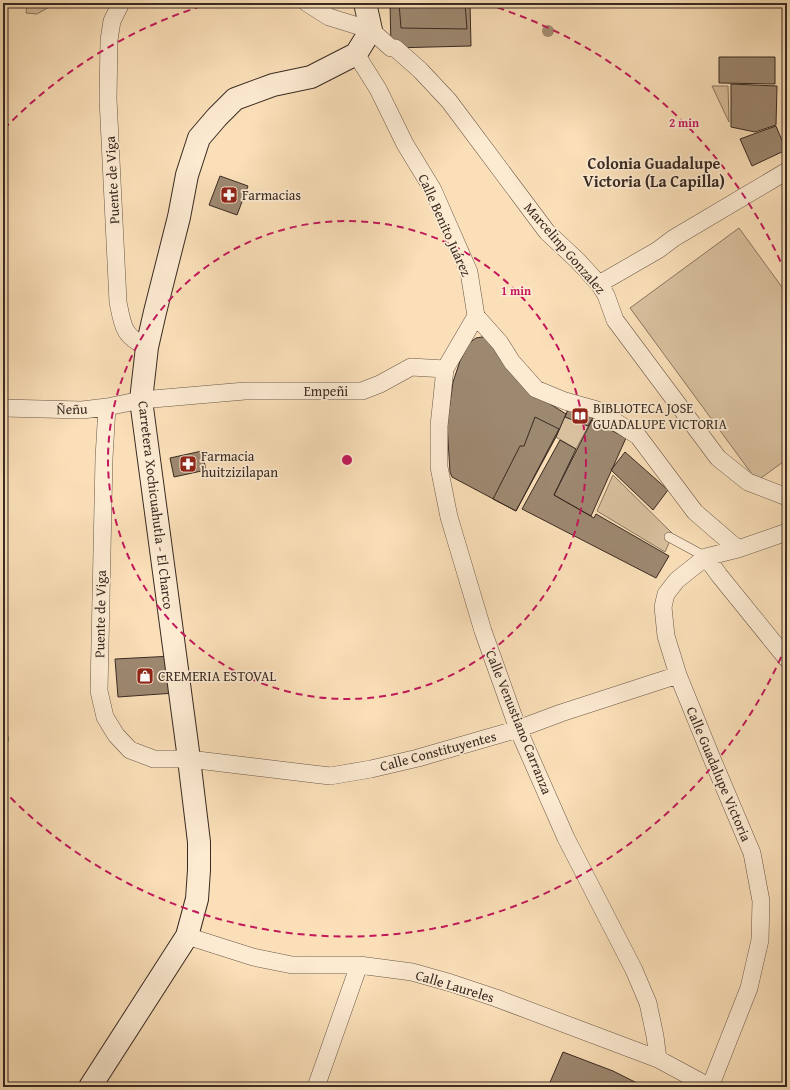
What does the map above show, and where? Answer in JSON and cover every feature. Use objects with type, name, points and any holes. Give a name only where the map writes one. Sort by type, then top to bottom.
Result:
[{"type":"main road","points":[[356,54],[371,30],[365,3]]},
{"type":"main road","name":"Carretera Xochicuahutla - El Charco","points":[[90,1087],[187,936],[197,899],[200,870],[199,842],[141,400],[147,347],[179,217],[187,175],[199,138],[235,99],[273,85],[311,76],[356,54]]},
{"type":"street","name":"Puente de Viga","points":[[121,3],[112,21],[109,40],[108,100],[118,302],[122,322],[126,331],[134,341],[147,347]]},
{"type":"street","points":[[307,3],[329,17],[371,30]]},
{"type":"street","name":"Marcelinp Gonzalez","points":[[371,30],[391,48],[395,48],[420,70],[449,101],[547,232],[578,261],[599,284],[606,295],[616,320],[718,458],[748,482],[787,497]]},
{"type":"street","name":"Calle Benito Juárez","points":[[356,54],[378,89],[406,144],[433,190],[469,272],[476,316]]},
{"type":"street","points":[[599,284],[658,250],[674,238],[787,171]]},
{"type":"street","points":[[445,369],[476,316],[500,343],[512,362],[536,389],[565,401],[597,410],[638,436],[695,512],[738,549]]},
{"type":"street","name":"Empeñi","points":[[141,400],[245,392],[362,391],[380,384],[411,367],[445,369]]},
{"type":"street","name":"Calle Venustiano Carranza","points":[[445,369],[439,426],[439,467],[449,517],[483,631],[518,729],[566,838],[634,970],[648,1002],[658,1060]]},
{"type":"street","name":"Ñeñu","points":[[3,408],[82,410],[108,407],[141,400]]},
{"type":"street","name":"Puente de Viga","points":[[108,407],[104,458],[98,691],[105,717],[116,735],[130,750],[154,759],[189,759]]},
{"type":"street","name":"Calle Guadalupe Victoria","points":[[710,1087],[749,988],[760,940],[761,901],[752,853],[678,675],[666,636],[663,607],[666,594],[677,580],[706,557],[738,549],[787,532]]},
{"type":"street","points":[[706,557],[787,659]]},
{"type":"street","name":"Calle Constituyentes","points":[[189,759],[330,776],[371,769],[418,758],[518,729],[561,712],[678,675]]},
{"type":"street","name":"Calle Laureles","points":[[187,936],[253,956],[292,965],[359,965],[412,972],[451,983],[496,998],[658,1060],[710,1087]]},
{"type":"street","points":[[316,1087],[359,965]]},
{"type":"lane","points":[[669,537],[706,557]]},
{"type":"shaded area","points":[[27,3],[56,3],[37,14],[26,13]]},
{"type":"shaded area","points":[[712,86],[728,86],[729,122]]},
{"type":"shaded area","points":[[739,228],[787,294],[787,459],[757,481],[630,308]]},
{"type":"shaded area","points":[[569,407],[595,414],[576,449],[556,437]]},
{"type":"shaded area","points":[[613,475],[673,534],[665,552],[597,511]]},
{"type":"building","points":[[390,3],[470,3],[471,46],[391,48]]},
{"type":"building","points":[[399,3],[465,3],[467,29],[401,28]]},
{"type":"building","points":[[719,57],[775,57],[775,84],[719,83]]},
{"type":"building","points":[[731,84],[777,86],[776,125],[755,132],[731,127]]},
{"type":"building","points":[[776,126],[786,150],[752,166],[740,139]]},
{"type":"building","name":"Farmacias","points":[[220,176],[248,186],[237,215],[209,205]]},
{"type":"building","points":[[476,338],[488,338],[547,402],[566,414],[556,437],[516,511],[452,477],[450,472],[447,424],[453,382],[460,361],[469,343]]},
{"type":"building","name":"BIBLIOTECA JOSE GUADALUPE VICTORIA","points":[[569,407],[595,414],[588,426],[565,417]]},
{"type":"building","points":[[535,417],[559,429],[516,511],[493,499],[520,446],[524,446]]},
{"type":"building","points":[[592,420],[626,438],[591,516],[554,495]]},
{"type":"building","points":[[560,440],[576,449],[554,495],[594,518],[596,514],[669,556],[656,578],[522,509]]},
{"type":"building","name":"Farmacia huitzizilapan","points":[[202,451],[206,470],[174,477],[170,458]]},
{"type":"building","points":[[625,452],[668,490],[653,510],[611,470]]},
{"type":"building","name":"CREMERIA ESTOVAL","points":[[173,656],[175,693],[118,697],[115,659]]},
{"type":"building","points":[[563,1052],[613,1071],[645,1087],[548,1087]]},
{"type":"place","name":"Farmacias","points":[[229,195]]},
{"type":"place","name":"BIBLIOTECA JOSE GUADALUPE VICTORIA","points":[[580,416]]},
{"type":"place","name":"Farmacia huitzizilapan","points":[[188,464]]},
{"type":"place","name":"CREMERIA ESTOVAL","points":[[145,676]]},
{"type":"district","name":"Colonia Guadalupe Victoria (La Capilla)","points":[[654,172]]}]
